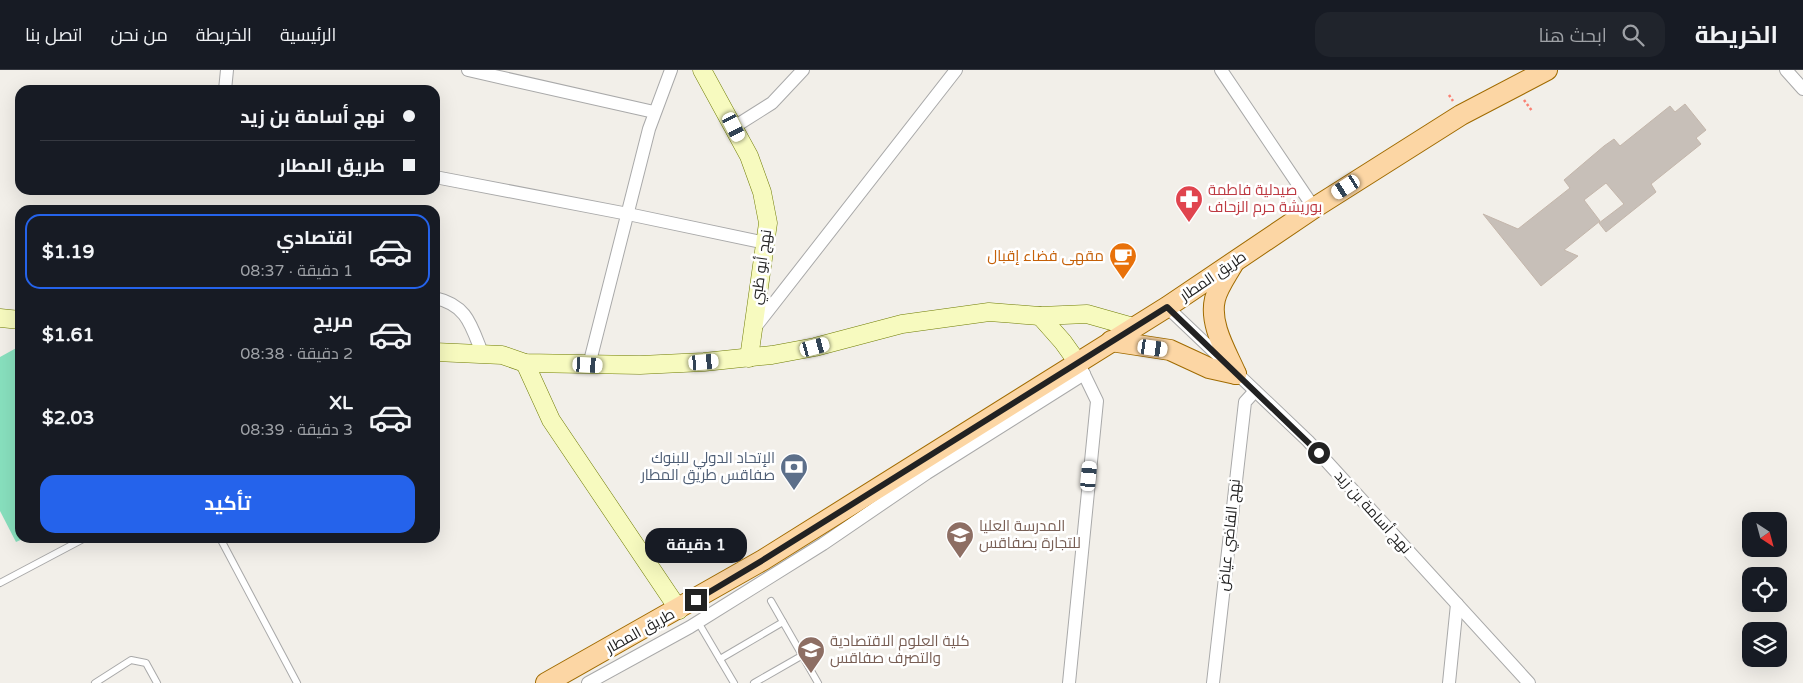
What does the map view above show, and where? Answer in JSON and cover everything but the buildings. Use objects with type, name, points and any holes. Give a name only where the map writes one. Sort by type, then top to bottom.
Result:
[{"type":"main road","name":"نهج أبو ظبي","points":[[702,70],[749,156],[762,192],[768,224],[751,332],[749,358]]},
{"type":"main road","name":"طريق المطار","points":[[546,683],[679,610],[1081,368],[1111,341],[1167,307],[1314,208],[1461,115],[1547,70]]},
{"type":"main road","points":[[1234,262],[1216,298],[1214,310],[1220,337],[1236,374]]},
{"type":"main road","points":[[440,352],[502,355],[525,364],[670,364],[749,358],[815,347],[902,324],[989,312],[1040,316],[1087,314],[1133,327]]},
{"type":"main road","points":[[1040,316],[1063,342],[1081,368]]},
{"type":"main road","points":[[0,318],[15,320]]},
{"type":"main road","points":[[1111,341],[1170,350],[1209,368],[1236,374]]},
{"type":"main road","points":[[525,364],[562,437],[679,610]]},
{"type":"street","points":[[226,85],[228,70]]},
{"type":"street","points":[[468,70],[654,112]]},
{"type":"street","points":[[588,365],[654,112],[672,70]]},
{"type":"street","points":[[734,127],[772,102],[803,70]]},
{"type":"street","points":[[751,332],[956,70]]},
{"type":"street","points":[[1221,70],[1314,208]]},
{"type":"street","points":[[1786,70],[1803,89]]},
{"type":"street","points":[[440,178],[766,243]]},
{"type":"street","points":[[440,300],[458,306],[469,323],[482,353]]},
{"type":"street","name":"نهج أسامة بن زيد","points":[[1167,307],[1308,441],[1530,683]]},
{"type":"street","points":[[588,683],[694,624],[823,544],[1081,368],[1097,401],[1069,683]]},
{"type":"street","name":"نهج القاضي عياض","points":[[1213,683],[1245,402],[1255,391]]},
{"type":"street","points":[[1449,683],[1456,604]]},
{"type":"street","points":[[679,610],[694,624]]},
{"type":"lane","points":[[0,583],[76,543]]},
{"type":"lane","points":[[223,543],[297,683]]},
{"type":"lane","points":[[771,601],[818,683]]},
{"type":"lane","points":[[720,659],[783,622]]},
{"type":"lane","points":[[694,624],[720,659],[734,683]]},
{"type":"lane","points":[[754,683],[803,655]]},
{"type":"lane","points":[[95,683],[131,660],[146,663],[157,683]]},
{"type":"green space","points":[[15,349],[15,540],[0,511],[0,357]]},
{"type":"place","name":"صيدلية فاطمة بوريشة حرم الزحاف","points":[[1189,223]]},
{"type":"place","name":"مقهى فضاء إقبال","points":[[1123,280]]},
{"type":"place","name":"الإتحاد الدولي للبنوك صفاقس طريق المطار","points":[[794,491]]},
{"type":"place","name":"المدرسة العليا للتجارة بصفاقس","points":[[960,559]]},
{"type":"place","name":"كلية العلوم الاقتصادية والتصرف صفاقس","points":[[811,674]]},
{"type":"route","points":[[696,600],[901,475],[1167,307],[1319,453]]}]
